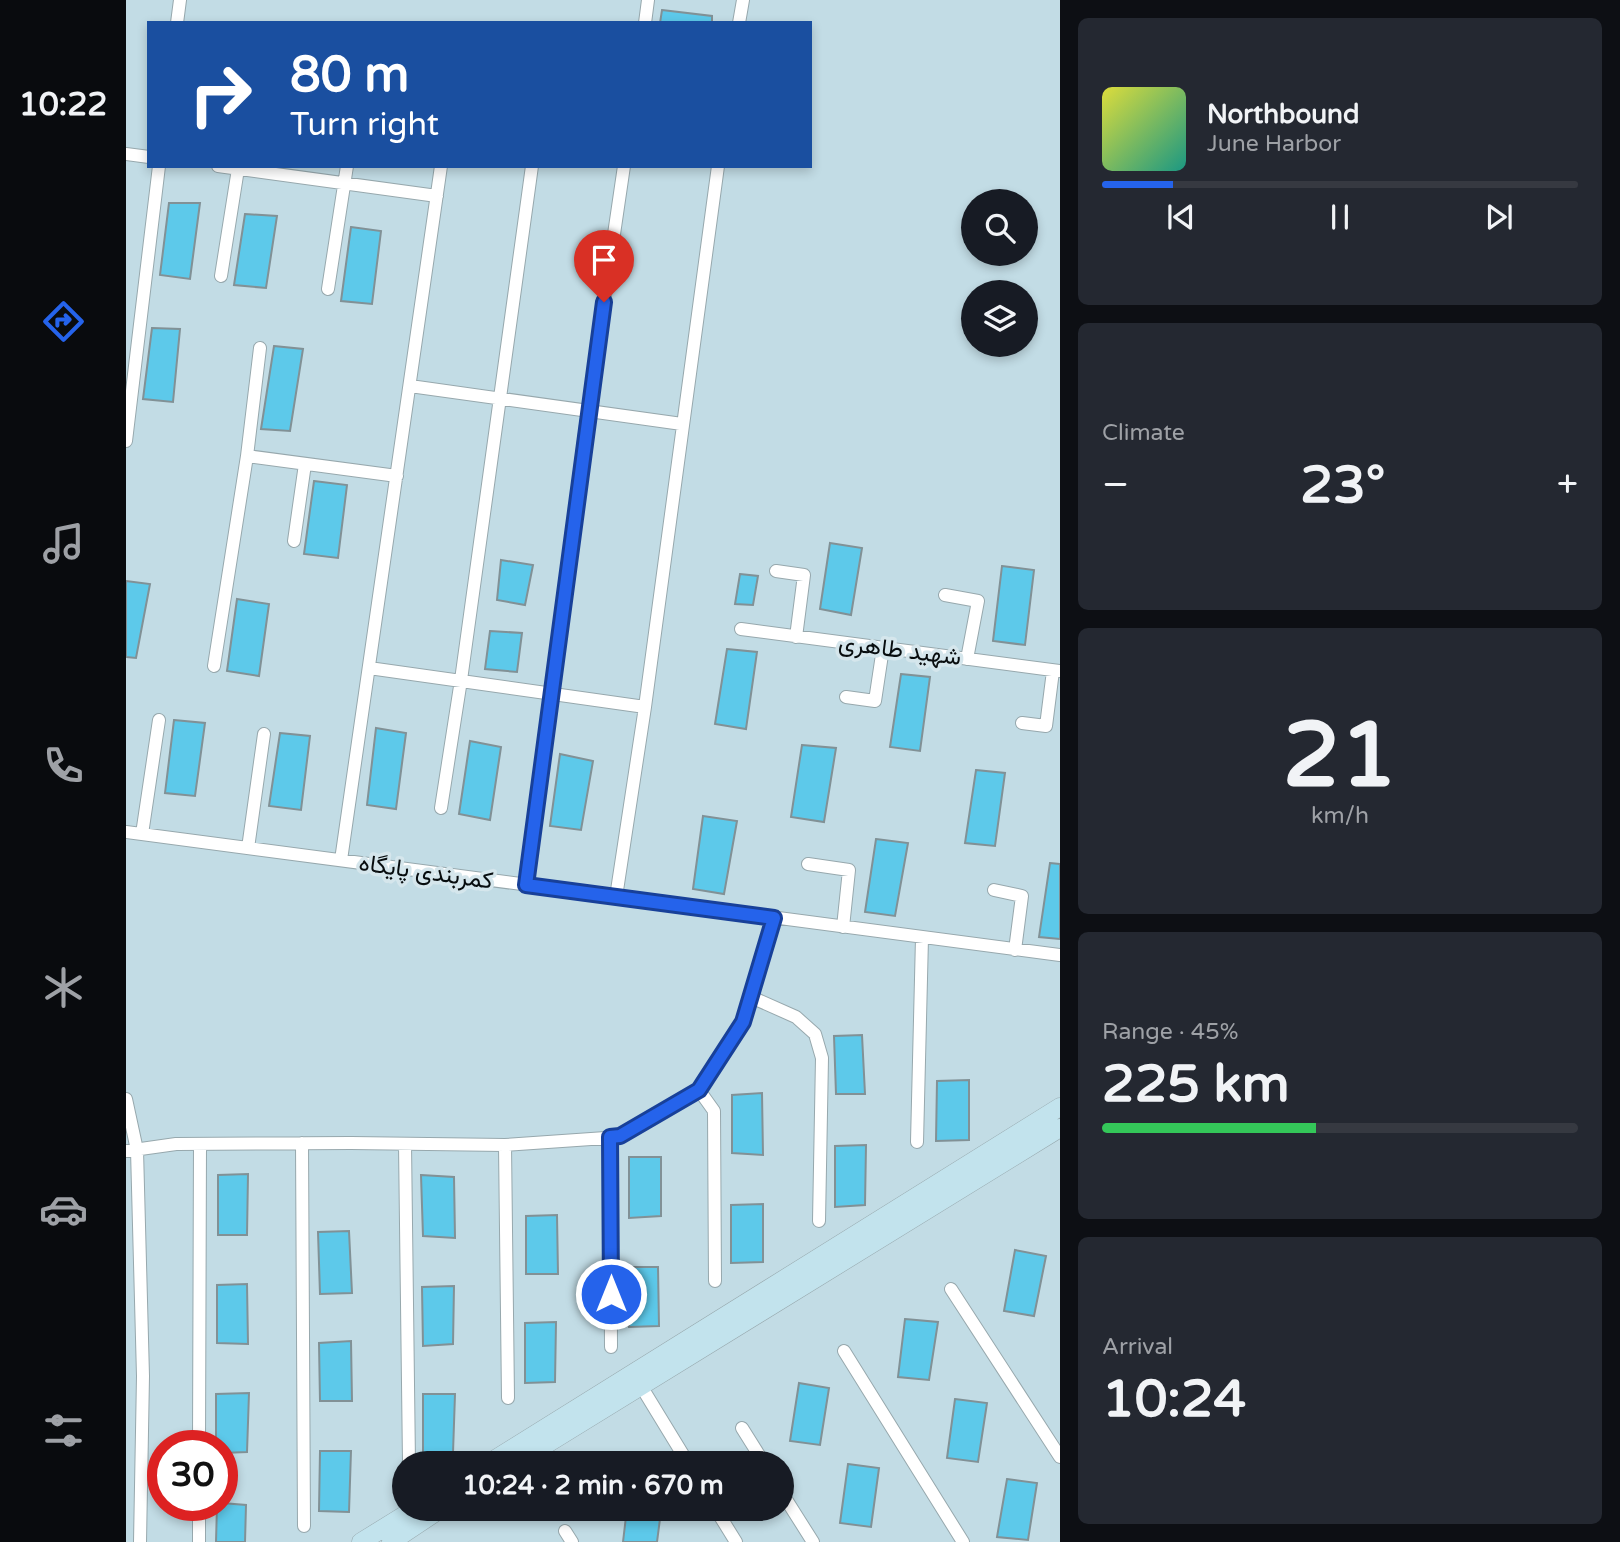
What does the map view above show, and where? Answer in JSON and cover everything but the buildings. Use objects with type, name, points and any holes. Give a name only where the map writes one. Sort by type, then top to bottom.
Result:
[{"type":"street","points":[[177,21],[180,0]]},
{"type":"street","points":[[645,21],[648,0]]},
{"type":"street","points":[[739,21],[743,0]]},
{"type":"street","points":[[126,154],[147,157]]},
{"type":"street","points":[[126,441],[159,168]]},
{"type":"street","points":[[231,168],[437,196]]},
{"type":"street","points":[[328,289],[347,168]]},
{"type":"street","points":[[341,860],[441,168]]},
{"type":"street","points":[[440,808],[461,680],[533,168]]},
{"type":"street","points":[[526,885],[588,411],[624,168]]},
{"type":"street","points":[[616,897],[645,707],[718,168]]},
{"type":"street","points":[[222,276],[238,169]]},
{"type":"street","points":[[214,666],[247,456],[260,348]]},
{"type":"street","points":[[410,386],[682,424]]},
{"type":"street","points":[[247,456],[397,477]]},
{"type":"street","points":[[294,541],[304,464]]},
{"type":"street","points":[[776,571],[804,575],[796,637]]},
{"type":"street","points":[[946,595],[978,601],[967,659]]},
{"type":"street","name":"شهید طاهری","points":[[741,629],[1057,671]]},
{"type":"street","points":[[846,697],[875,701],[883,648]]},
{"type":"street","points":[[369,668],[645,707]]},
{"type":"street","points":[[1022,723],[1046,726],[1057,671]]},
{"type":"street","points":[[142,834],[159,720]]},
{"type":"street","points":[[248,848],[264,734]]},
{"type":"street","name":"کمربندی پایگاه","points":[[126,831],[1060,956]]},
{"type":"street","points":[[808,864],[849,870],[843,927]]},
{"type":"street","points":[[994,890],[1021,896],[1015,950]]},
{"type":"street","points":[[132,1151],[176,1144],[505,1145],[620,1136],[699,1090],[743,1022],[774,918]]},
{"type":"street","points":[[917,1142],[922,938]]},
{"type":"street","points":[[751,997],[796,1017],[815,1034],[822,1058],[819,1221]]},
{"type":"street","points":[[699,1090],[714,1111],[715,1281]]},
{"type":"street","points":[[126,1099],[132,1151],[143,1376],[140,1542]]},
{"type":"street","points":[[508,1451],[1060,1107]]},
{"type":"street","points":[[535,1451],[1060,1128]]},
{"type":"street","points":[[610,1137],[611,1347]]},
{"type":"street","points":[[302,1143],[304,1526]]},
{"type":"street","points":[[405,1143],[409,1451]]},
{"type":"street","points":[[199,1430],[200,1144]]},
{"type":"street","points":[[505,1145],[508,1398]]},
{"type":"street","points":[[951,1289],[1060,1457]]},
{"type":"street","points":[[844,1351],[963,1542]]},
{"type":"street","points":[[640,1386],[681,1451]]},
{"type":"street","points":[[742,1428],[756,1451]]},
{"type":"street","points":[[794,1512],[813,1542]]},
{"type":"street","points":[[199,1521],[199,1542]]},
{"type":"street","points":[[361,1542],[395,1521]]},
{"type":"street","points":[[391,1542],[422,1521]]},
{"type":"street","points":[[723,1521],[736,1542]]},
{"type":"shaded area","points":[[126,0],[1060,0],[1060,1542],[126,1542]]},
{"type":"route","points":[[604,302],[526,885],[774,918],[743,1022],[699,1090],[620,1136],[610,1137],[611,1294]]}]
